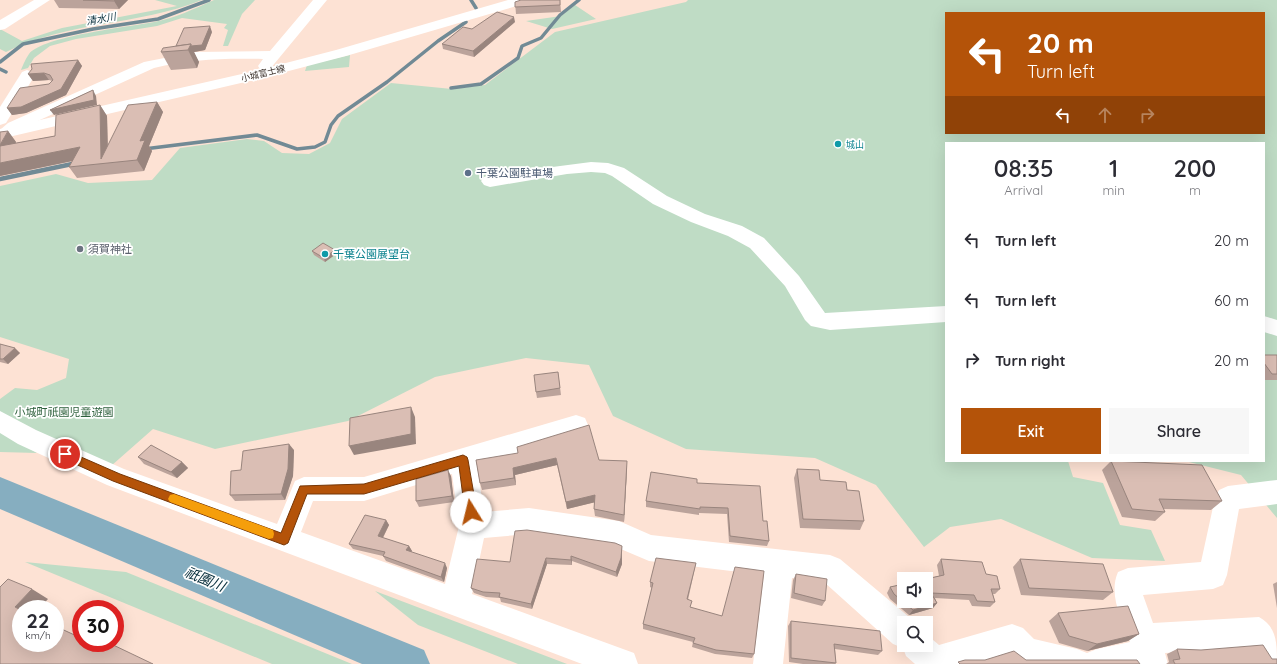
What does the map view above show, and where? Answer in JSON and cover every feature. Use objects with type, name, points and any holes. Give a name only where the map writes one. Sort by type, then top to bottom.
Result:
[{"type":"street","points":[[0,26],[43,0]]},
{"type":"street","points":[[258,75],[320,0]]},
{"type":"street","name":"小城富士線","points":[[2,129],[258,75],[407,35],[522,0]]},
{"type":"street","points":[[2,129],[14,126],[149,65],[172,58],[216,54],[274,55]]},
{"type":"street","points":[[2,129],[18,89],[27,75]]},
{"type":"street","points":[[18,89],[40,87]]},
{"type":"street","points":[[490,181],[511,179],[567,169],[608,168],[618,172],[660,200],[698,218],[734,231],[757,243],[792,282],[813,314],[819,320],[830,322],[945,314]]},
{"type":"street","points":[[1265,324],[1277,328]]},
{"type":"street","points":[[0,421],[27,437],[116,478],[622,664]]},
{"type":"street","points":[[284,540],[304,489],[364,489],[576,425]]},
{"type":"street","points":[[455,603],[473,526],[463,460]]},
{"type":"street","points":[[1149,652],[1130,598],[1128,582],[1214,575],[1228,498],[1277,492]]},
{"type":"street","points":[[473,526],[529,522],[619,534],[649,548],[830,569],[897,627]]},
{"type":"street","points":[[768,664],[780,563]]},
{"type":"street","points":[[1097,664],[1149,652],[1259,632],[1277,661]]},
{"type":"street","points":[[930,657],[1012,639],[1026,652],[1077,664]]},
{"type":"green space","points":[[155,0],[202,0],[153,15],[54,34],[6,52],[0,49],[0,29],[22,41],[62,28],[177,6]]},
{"type":"green space","points":[[214,0],[255,0],[242,14],[228,46],[223,46],[228,30],[224,28],[227,24],[182,18],[157,26],[76,39],[50,46],[34,58],[28,68],[21,70],[29,54],[37,48],[51,42],[87,33],[162,20],[184,13]]},
{"type":"green space","name":"小城町祇園児童遊園","points":[[688,0],[1277,0],[1277,518],[1241,475],[1189,462],[1265,462],[1265,142],[945,142],[945,462],[1068,462],[1073,477],[1103,483],[1120,525],[1151,530],[1165,561],[1092,558],[1001,519],[950,527],[924,547],[876,485],[815,458],[686,449],[613,416],[589,365],[526,358],[435,377],[348,421],[215,449],[153,429],[111,466],[0,414],[0,399],[15,388],[37,390],[66,378],[69,359],[0,337],[0,186],[56,174],[88,183],[152,180],[180,148],[247,139],[264,141],[282,153],[309,154],[330,143],[342,119],[391,83],[452,89],[485,85],[555,32],[686,2]]},
{"type":"green space","points":[[575,5],[596,19],[552,29],[526,21],[561,16]]},
{"type":"green space","points":[[350,55],[349,67],[305,71],[307,65]]},
{"type":"green space","points":[[0,431],[37,453],[0,452]]},
{"type":"green space","points":[[25,562],[126,572],[352,664],[272,664],[124,603],[124,600],[117,600]]},
{"type":"green space","points":[[375,591],[567,664],[518,664],[418,625]]},
{"type":"building","points":[[83,0],[115,0],[114,1]]},
{"type":"building","points":[[521,0],[560,0],[560,5],[515,7],[515,2]]},
{"type":"building","points":[[497,12],[514,17],[473,51],[442,44],[463,27],[472,29]]},
{"type":"building","points":[[210,26],[202,45],[191,46],[191,44],[176,46],[184,28]]},
{"type":"building","points":[[191,44],[188,50],[161,52],[163,48]]},
{"type":"building","points":[[78,60],[61,89],[21,107],[7,108],[20,88],[49,84],[53,80],[50,75],[44,73],[28,74],[32,69],[31,64]]},
{"type":"building","points":[[93,90],[94,100],[50,110]]},
{"type":"building","points":[[157,102],[140,141],[145,140],[137,160],[69,167],[80,147],[0,163],[0,146],[55,136],[56,115],[100,105],[101,159],[128,105]]},
{"type":"building","points":[[8,131],[0,145],[0,132]]},
{"type":"building","points":[[323,243],[335,250],[324,258],[312,251]]},
{"type":"building","points":[[0,344],[15,348],[3,359],[0,359]]},
{"type":"building","points":[[1265,355],[1277,355],[1277,374],[1272,374],[1265,364]]},
{"type":"building","points":[[558,372],[560,388],[536,392],[534,375]]},
{"type":"building","points":[[411,407],[411,434],[349,446],[350,418]]},
{"type":"building","points":[[589,425],[599,460],[627,461],[624,515],[594,509],[595,495],[566,502],[556,458],[513,468],[514,478],[480,483],[476,460],[518,453],[517,447]]},
{"type":"building","points":[[289,444],[288,469],[281,494],[230,495],[231,471],[241,470],[243,451]]},
{"type":"building","points":[[151,445],[182,462],[171,472],[138,457]]},
{"type":"building","points":[[1111,462],[1202,465],[1222,501],[1159,499],[1165,512],[1132,509]]},
{"type":"building","points":[[797,469],[819,470],[820,480],[846,482],[847,490],[859,491],[864,521],[803,519]]},
{"type":"building","points":[[448,470],[452,496],[416,501],[416,479]]},
{"type":"building","points":[[651,472],[697,479],[697,483],[760,486],[763,521],[767,521],[769,541],[730,536],[728,508],[700,507],[700,509],[646,501]]},
{"type":"building","points":[[365,515],[386,520],[378,536],[409,546],[406,550],[445,563],[441,577],[383,556],[385,552],[349,544]]},
{"type":"building","points":[[527,530],[615,543],[622,546],[621,558],[616,572],[571,556],[571,560],[546,558],[531,604],[499,597],[500,593],[483,592],[471,588],[477,559],[510,562],[515,531]]},
{"type":"building","points":[[656,558],[696,563],[687,599],[692,601],[690,607],[722,616],[735,567],[764,571],[754,654],[716,650],[693,643],[695,638],[643,624],[653,583],[650,582]]},
{"type":"building","points":[[941,559],[982,562],[986,574],[997,576],[1000,589],[991,589],[995,602],[977,601],[974,595],[933,593],[933,577],[944,575]]},
{"type":"building","points":[[1020,559],[1103,564],[1113,592],[1029,588]]},
{"type":"building","points":[[796,574],[827,579],[825,601],[794,593]]},
{"type":"building","points":[[8,579],[32,589],[22,600],[12,600],[12,652],[64,652],[64,630],[72,634],[72,652],[124,652],[124,650],[153,664],[0,664],[0,587]]},
{"type":"building","points":[[897,586],[897,597],[894,594],[890,587]]},
{"type":"building","points":[[933,596],[937,603],[933,604]]},
{"type":"building","points":[[1128,606],[1139,634],[1097,644],[1069,636],[1058,613]]},
{"type":"building","points":[[791,621],[880,631],[882,651],[834,644],[836,663],[791,658]]},
{"type":"building","points":[[1263,645],[1272,659],[1277,659],[1277,664],[1175,664],[1173,660],[1180,659],[1177,649],[1201,650]]},
{"type":"building","points":[[1014,651],[1026,660],[1137,660],[1140,664],[960,664],[958,662],[965,660],[985,660]]},
{"type":"waterway","name":"清水川","points":[[0,62],[23,44],[93,29],[158,19],[209,0]]},
{"type":"waterway","points":[[471,0],[476,8]]},
{"type":"waterway","points":[[451,88],[481,84],[518,58],[522,46],[541,38],[560,15],[579,0]]},
{"type":"waterway","points":[[144,149],[257,135],[297,149],[315,147],[325,142],[331,125],[338,116],[387,82],[438,41],[466,22]]},
{"type":"waterway","points":[[0,69],[6,72]]},
{"type":"waterway","points":[[0,179],[77,163]]},
{"type":"waterway","name":"祇園川","points":[[0,493],[410,664]]},
{"type":"slow traffic","points":[[174,499],[269,534]]},
{"type":"place","name":"城山","points":[[838,144]]},
{"type":"place","name":"千葉公園駐車場","points":[[468,173]]},
{"type":"place","name":"須賀神社","points":[[80,249]]},
{"type":"place","name":"千葉公園展望台","points":[[325,254]]},
{"type":"route","points":[[65,454],[116,478],[284,540],[304,489],[364,489],[463,460],[471,512]]}]
